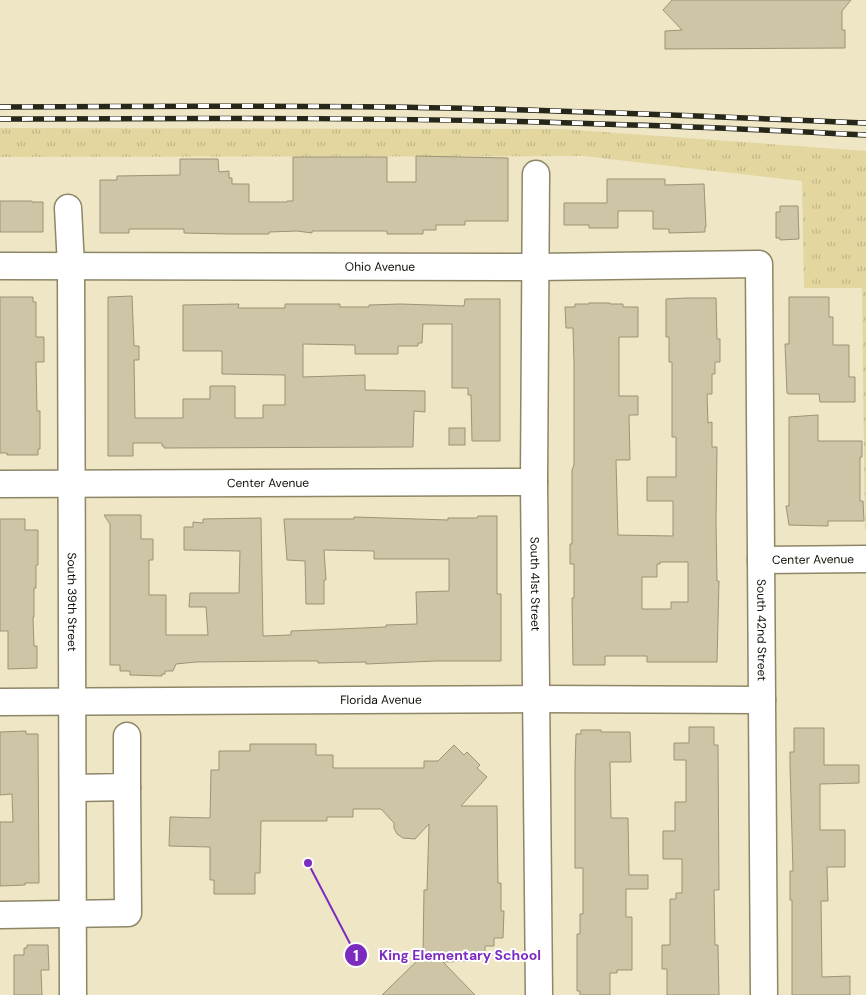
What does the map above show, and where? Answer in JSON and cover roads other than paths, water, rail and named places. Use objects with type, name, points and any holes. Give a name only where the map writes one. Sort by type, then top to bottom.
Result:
[{"type":"street","name":"South 41st Street","points":[[536,174],[537,267],[534,482],[539,995]]},
{"type":"street","name":"South 39th Street","points":[[68,208],[71,266],[73,995]]},
{"type":"street","name":"Ohio Avenue","points":[[0,266],[537,267],[759,264]]},
{"type":"street","name":"South 42nd Street","points":[[759,264],[764,995]]},
{"type":"street","name":"Center Avenue","points":[[0,484],[534,482]]},
{"type":"street","name":"Center Avenue","points":[[761,560],[866,560]]},
{"type":"street","name":"Florida Avenue","points":[[0,702],[537,699],[762,700]]},
{"type":"street","points":[[0,915],[128,913],[127,736]]},
{"type":"street","points":[[73,788],[127,787]]},
{"type":"railway","points":[[0,107],[280,106],[448,108],[605,112],[866,123]]},
{"type":"railway","points":[[0,119],[394,119],[552,122],[866,135]]},
{"type":"place","name":"King Elementary School","points":[[308,863]]}]
